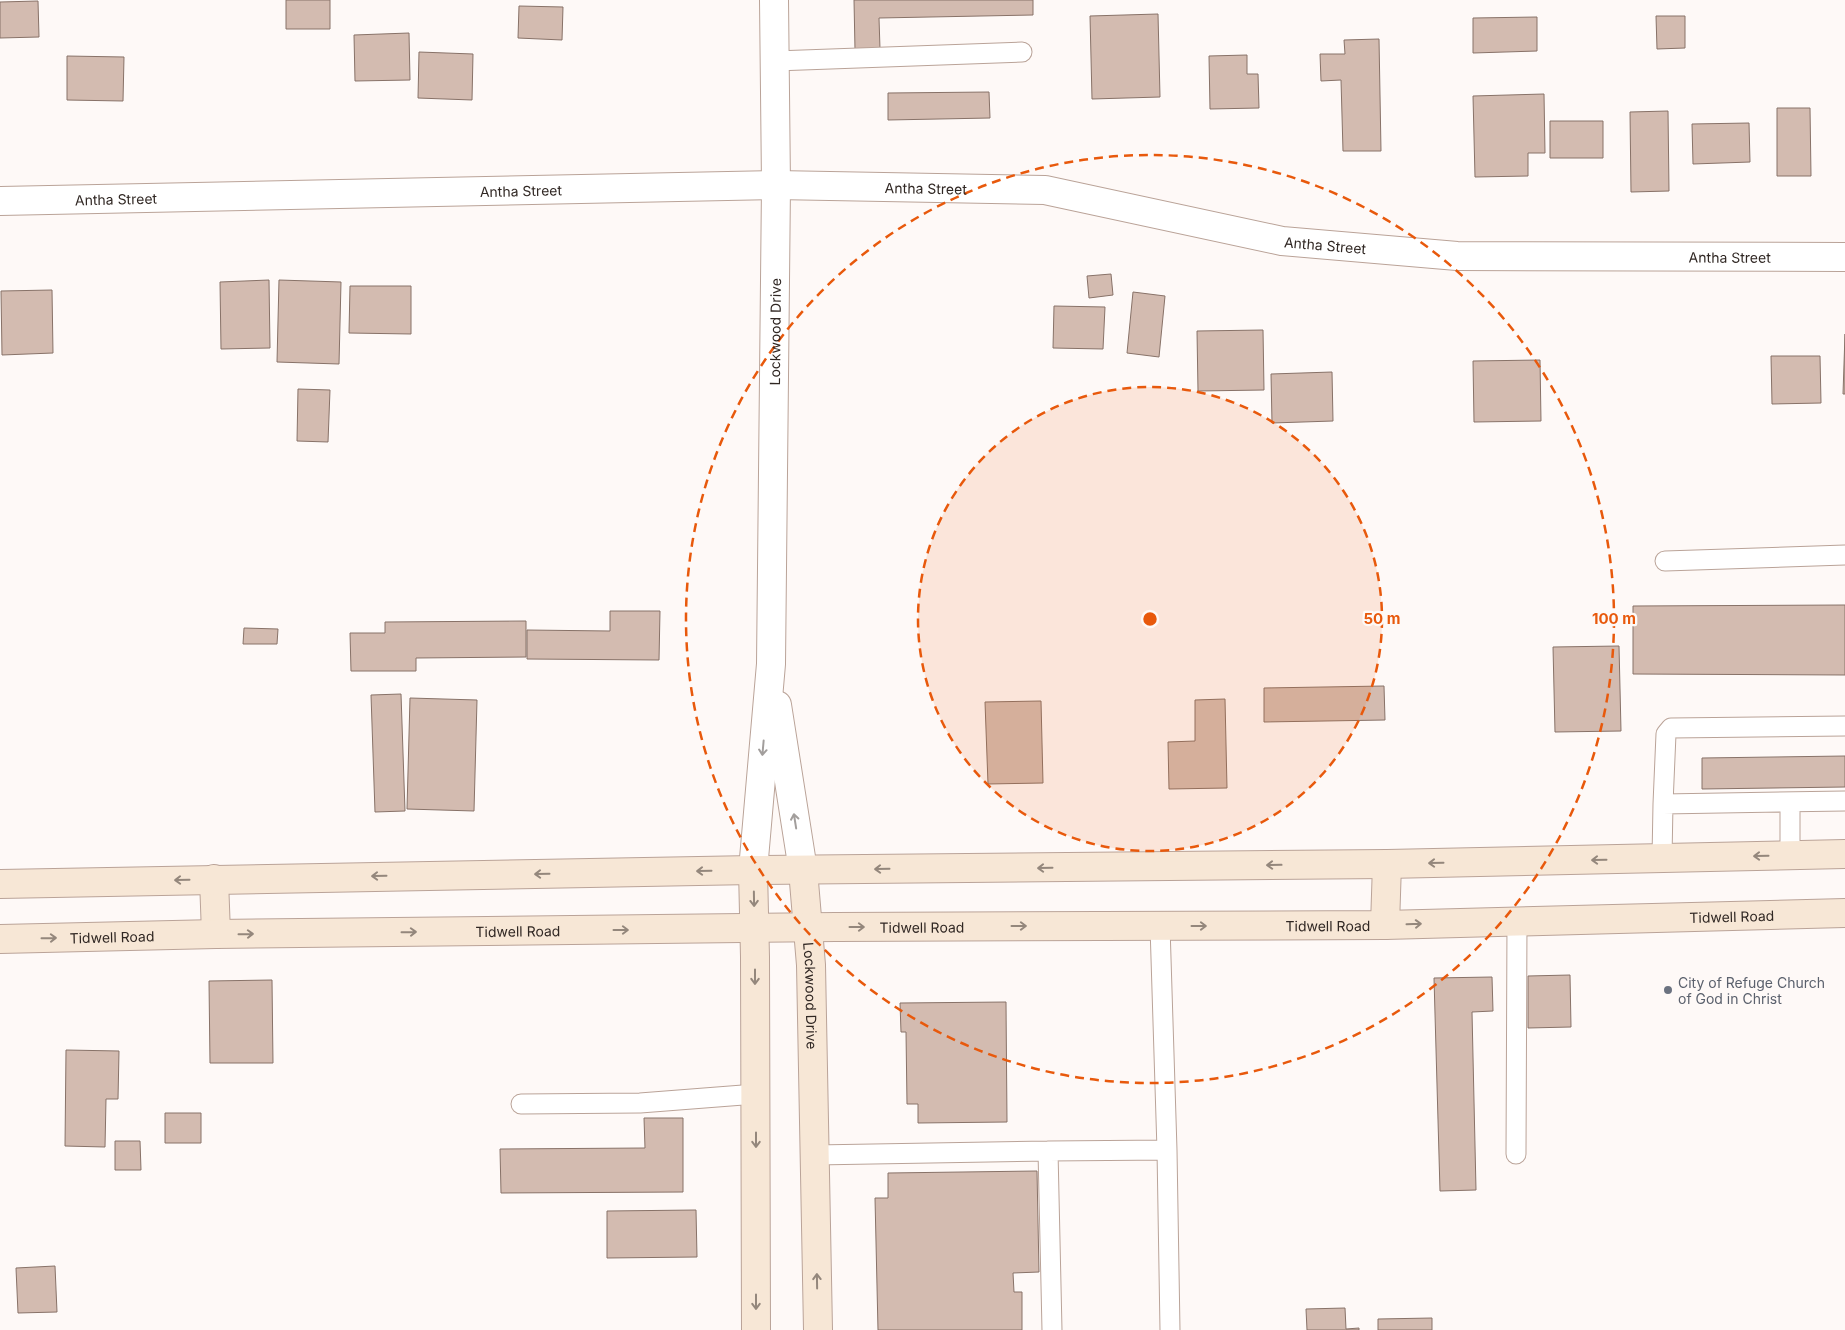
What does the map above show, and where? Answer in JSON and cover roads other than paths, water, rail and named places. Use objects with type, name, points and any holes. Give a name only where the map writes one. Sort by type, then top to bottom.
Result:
[{"type":"main road","points":[[0,884],[753,870],[1387,864],[1845,854]]},
{"type":"main road","points":[[1384,925],[1387,864]]},
{"type":"main road","name":"Lockwood Drive","points":[[753,870],[756,1094],[756,1330]]},
{"type":"main road","name":"Lockwood Drive","points":[[803,870],[811,965],[818,1330]]},
{"type":"main road","points":[[214,879],[216,934]]},
{"type":"main road","name":"Tidwell Road","points":[[0,939],[216,934],[808,928],[1384,925],[1845,913]]},
{"type":"street","name":"Lockwood Drive","points":[[753,870],[771,664],[776,185],[774,0]]},
{"type":"street","name":"Antha Street","points":[[0,201],[776,185],[1045,190],[1282,241],[1457,256],[1845,257]]},
{"type":"street","name":"Lockwood Drive","points":[[771,664],[803,870]]},
{"type":"lane","points":[[775,61],[1022,52]]},
{"type":"lane","points":[[1665,561],[1845,555]]},
{"type":"lane","points":[[1662,858],[1666,734],[1671,728],[1845,726]]},
{"type":"lane","points":[[1663,804],[1845,801]]},
{"type":"lane","points":[[1790,802],[1790,856]]},
{"type":"lane","points":[[1516,1154],[1517,922]]},
{"type":"lane","points":[[1160,926],[1170,1330]]},
{"type":"lane","points":[[521,1104],[640,1103],[756,1094]]},
{"type":"lane","points":[[815,1155],[1167,1150]]},
{"type":"lane","points":[[1048,1151],[1052,1330]]},
{"type":"place","name":"City of Refuge Church of God in Christ","points":[[1668,990]]}]
